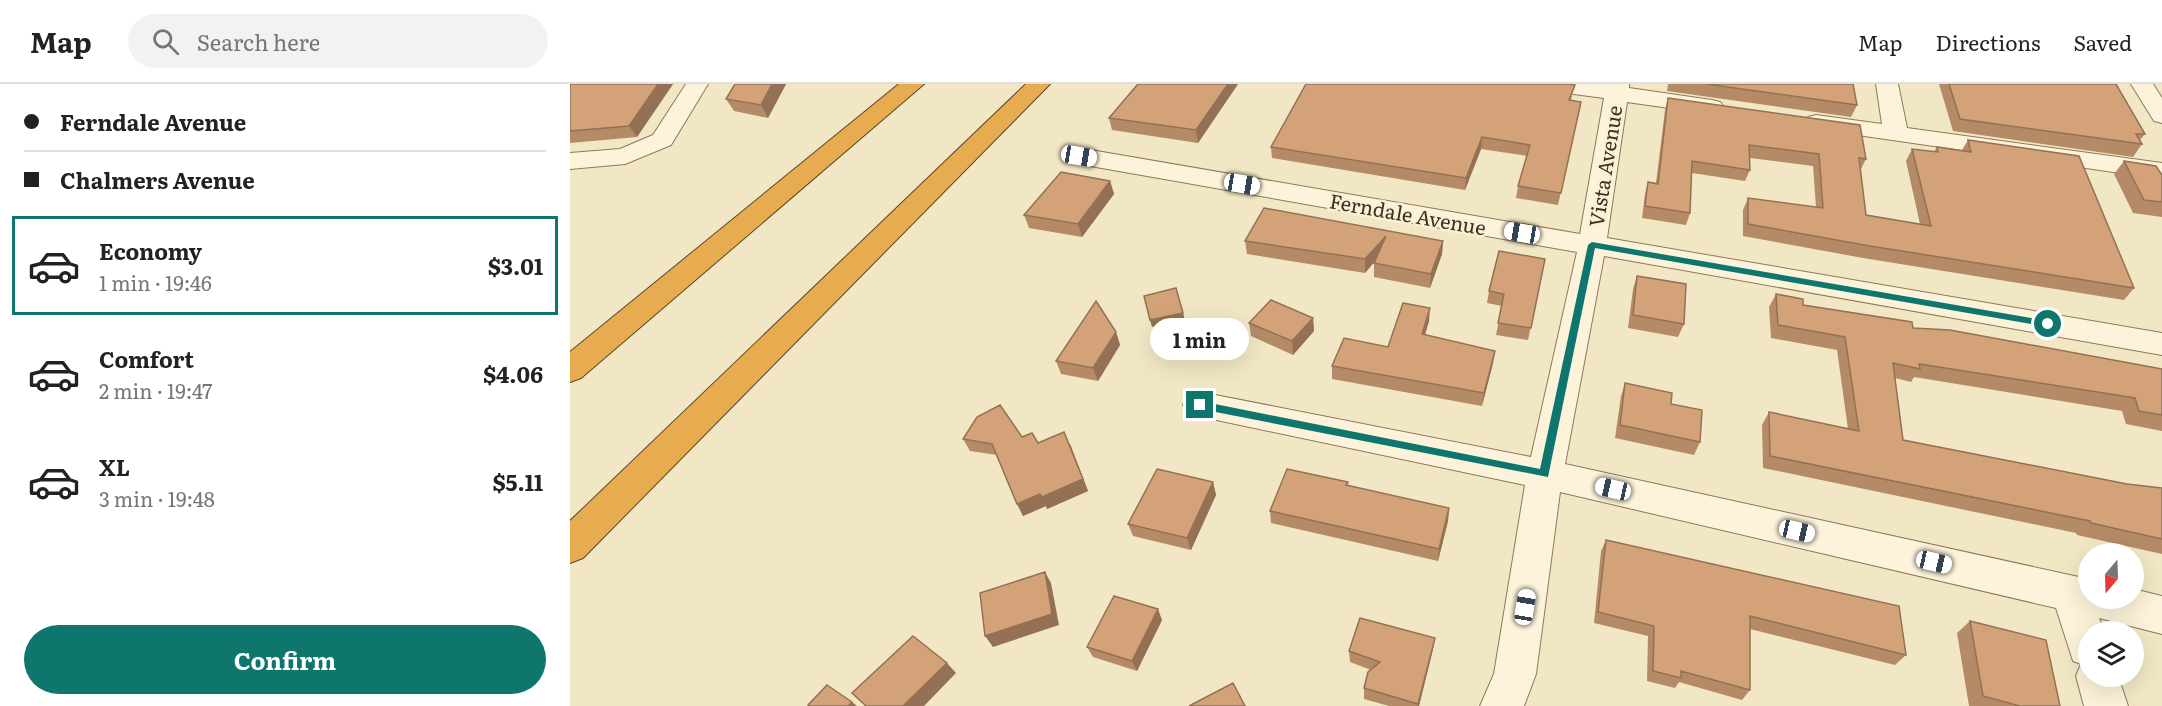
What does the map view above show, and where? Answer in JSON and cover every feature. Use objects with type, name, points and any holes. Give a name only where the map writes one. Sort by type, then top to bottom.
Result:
[{"type":"highway","points":[[570,370],[913,84]]},
{"type":"highway","points":[[570,546],[1039,84]]},
{"type":"street","points":[[570,161],[626,156],[662,140],[697,84]]},
{"type":"street","points":[[1551,84],[1617,89],[1733,110]]},
{"type":"street","points":[[1887,84],[1896,133]]},
{"type":"street","points":[[2142,84],[2162,116]]},
{"type":"street","name":"Vista Avenue","points":[[1502,706],[1515,674],[1545,474],[1592,245],[1617,89]]},
{"type":"street","points":[[1791,118],[2162,171]]},
{"type":"street","name":"Ferndale Avenue","points":[[1079,156],[2162,344]]},
{"type":"street","points":[[1200,405],[1545,474],[2078,596]]},
{"type":"street","points":[[2136,609],[2162,615]]},
{"type":"street","points":[[2100,687],[2106,706]]},
{"type":"building","points":[[570,84],[658,84],[629,126],[570,131]]},
{"type":"building","points":[[735,84],[772,84],[761,105],[726,99]]},
{"type":"building","points":[[1138,84],[1228,84],[1196,130],[1109,118]]},
{"type":"building","points":[[1306,84],[1575,85],[1569,100],[1581,102],[1561,193],[1518,186],[1530,145],[1482,137],[1466,178],[1271,147]]},
{"type":"building","points":[[1706,84],[1853,84],[1857,105]]},
{"type":"building","points":[[1949,84],[2116,84],[2145,134],[2136,134],[2142,144],[1960,119]]},
{"type":"building","points":[[1668,98],[1860,125],[1866,159],[1859,158],[1866,215],[1931,226],[1912,149],[1938,152],[1937,147],[1971,152],[1968,140],[2079,156],[2134,288],[1748,224],[1748,198],[1823,208],[1819,154],[1749,145],[1750,170],[1692,161],[1690,213],[1645,206],[1648,182],[1658,184]]},
{"type":"building","points":[[2124,161],[2156,166],[2162,175],[2162,202],[2144,200]]},
{"type":"building","points":[[1061,172],[1110,181],[1078,224],[1024,215]]},
{"type":"building","points":[[1264,208],[1443,241],[1431,274],[1374,263],[1386,236],[1365,259],[1245,241]]},
{"type":"building","points":[[1499,251],[1545,259],[1531,328],[1498,323],[1504,294],[1489,291]]},
{"type":"building","points":[[1637,276],[1686,284],[1684,324],[1633,315]]},
{"type":"building","points":[[1176,288],[1183,313],[1150,320],[1144,296]]},
{"type":"building","points":[[1776,294],[1803,299],[1803,305],[1912,322],[1913,328],[1950,330],[2162,369],[2162,415],[2139,411],[2135,398],[1919,364],[1920,369],[1893,363],[1903,440],[2127,484],[2162,488],[2162,539],[2090,521],[1770,456],[1769,412],[1859,431],[1845,337],[1778,325]]},
{"type":"building","points":[[1271,300],[1313,318],[1292,341],[1249,323]]},
{"type":"building","points":[[1096,301],[1116,332],[1093,368],[1056,361]]},
{"type":"building","points":[[1403,303],[1430,308],[1422,334],[1495,351],[1484,393],[1332,366],[1344,338],[1388,347]]},
{"type":"building","points":[[1625,383],[1672,393],[1671,404],[1702,410],[1700,442],[1620,425]]},
{"type":"building","points":[[1000,405],[1022,437],[1032,433],[1038,443],[1064,432],[1083,479],[1042,497],[1040,494],[1017,504],[992,444],[963,439],[977,417]]},
{"type":"building","points":[[1157,469],[1213,482],[1187,538],[1128,524]]},
{"type":"building","points":[[1287,469],[1449,508],[1439,549],[1270,511]]},
{"type":"building","points":[[1606,540],[1899,606],[1906,655],[1750,616],[1750,690],[1681,671],[1681,678],[1653,671],[1654,626],[1598,612]]},
{"type":"building","points":[[1045,572],[1052,614],[985,636],[980,593]]},
{"type":"building","points":[[1114,596],[1158,609],[1132,661],[1087,647]]},
{"type":"building","points":[[1360,618],[1435,638],[1418,704],[1364,688],[1368,672],[1380,662],[1349,651]]},
{"type":"building","points":[[1970,621],[2046,640],[2060,706],[2020,706],[1983,696]]},
{"type":"building","points":[[913,636],[947,663],[903,706],[866,706],[852,693]]},
{"type":"building","points":[[1233,683],[1245,706],[1189,706]]},
{"type":"building","points":[[827,685],[852,702],[848,706],[809,706]]},
{"type":"route","points":[[1200,405],[1545,474],[1592,245],[2048,324]]}]
